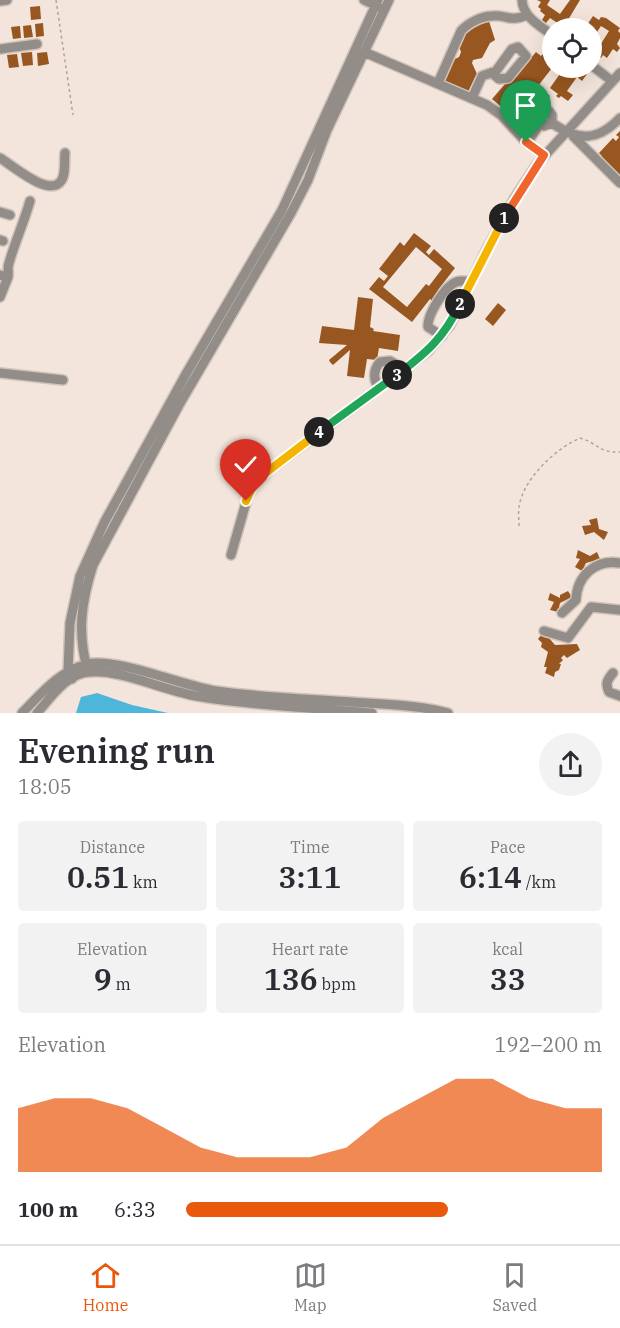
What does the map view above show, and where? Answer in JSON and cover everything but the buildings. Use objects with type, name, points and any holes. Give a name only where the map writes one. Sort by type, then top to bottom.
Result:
[{"type":"street","points":[[0,1],[7,0]]},
{"type":"street","points":[[364,0],[380,5]]},
{"type":"street","points":[[37,713],[70,675],[70,623],[80,576],[104,523],[186,374],[282,210],[380,5],[389,0]]},
{"type":"street","points":[[522,0],[523,9],[527,15],[542,27]]},
{"type":"street","points":[[87,668],[81,644],[82,616],[93,565],[179,405],[308,180],[327,130],[364,52],[380,5]]},
{"type":"street","points":[[438,83],[461,31],[467,25],[488,16],[512,20],[527,15]]},
{"type":"street","points":[[0,48],[37,44]]},
{"type":"street","points":[[364,52],[495,110],[527,143],[544,155]]},
{"type":"street","points":[[472,98],[482,76],[492,73]]},
{"type":"street","points":[[602,73],[612,81]]},
{"type":"street","points":[[231,555],[249,492],[255,481],[428,351],[442,336],[514,199],[544,155],[571,133],[620,74]]},
{"type":"street","points":[[527,143],[540,118],[551,113],[552,123],[571,133],[620,183]]},
{"type":"street","points":[[571,133],[597,136],[603,134],[620,118]]},
{"type":"street","points":[[0,158],[34,181],[56,185],[63,178],[65,153]]},
{"type":"street","points":[[0,297],[4,261],[30,201]]},
{"type":"street","points":[[0,212],[10,215]]},
{"type":"street","points":[[442,336],[428,327],[431,312],[452,284],[459,281],[471,282]]},
{"type":"street","points":[[379,388],[375,383],[375,370],[380,362],[390,361],[404,369]]},
{"type":"street","points":[[0,373],[63,380]]},
{"type":"street","points":[[562,613],[576,600],[576,589],[581,578],[590,569],[608,563],[620,563]]},
{"type":"street","points":[[576,600],[591,608]]},
{"type":"street","points":[[544,631],[568,638],[591,608],[596,606],[620,610]]},
{"type":"street","points":[[22,713],[48,686],[96,663],[215,690],[404,705],[448,713]]},
{"type":"street","points":[[87,668],[201,697],[372,713]]},
{"type":"street","points":[[613,673],[606,686],[609,692],[620,696]]},
{"type":"path","points":[[56,0],[73,115]]},
{"type":"path","points":[[519,526],[519,506],[530,481],[558,449],[580,438],[588,440],[607,453],[620,452]]},
{"type":"water","points":[[97,693],[132,705],[168,713],[76,713],[81,697]]},
{"type":"route","points":[[246,501],[255,481],[264,473],[428,351],[443,335],[514,199],[544,155],[526,142]]}]
